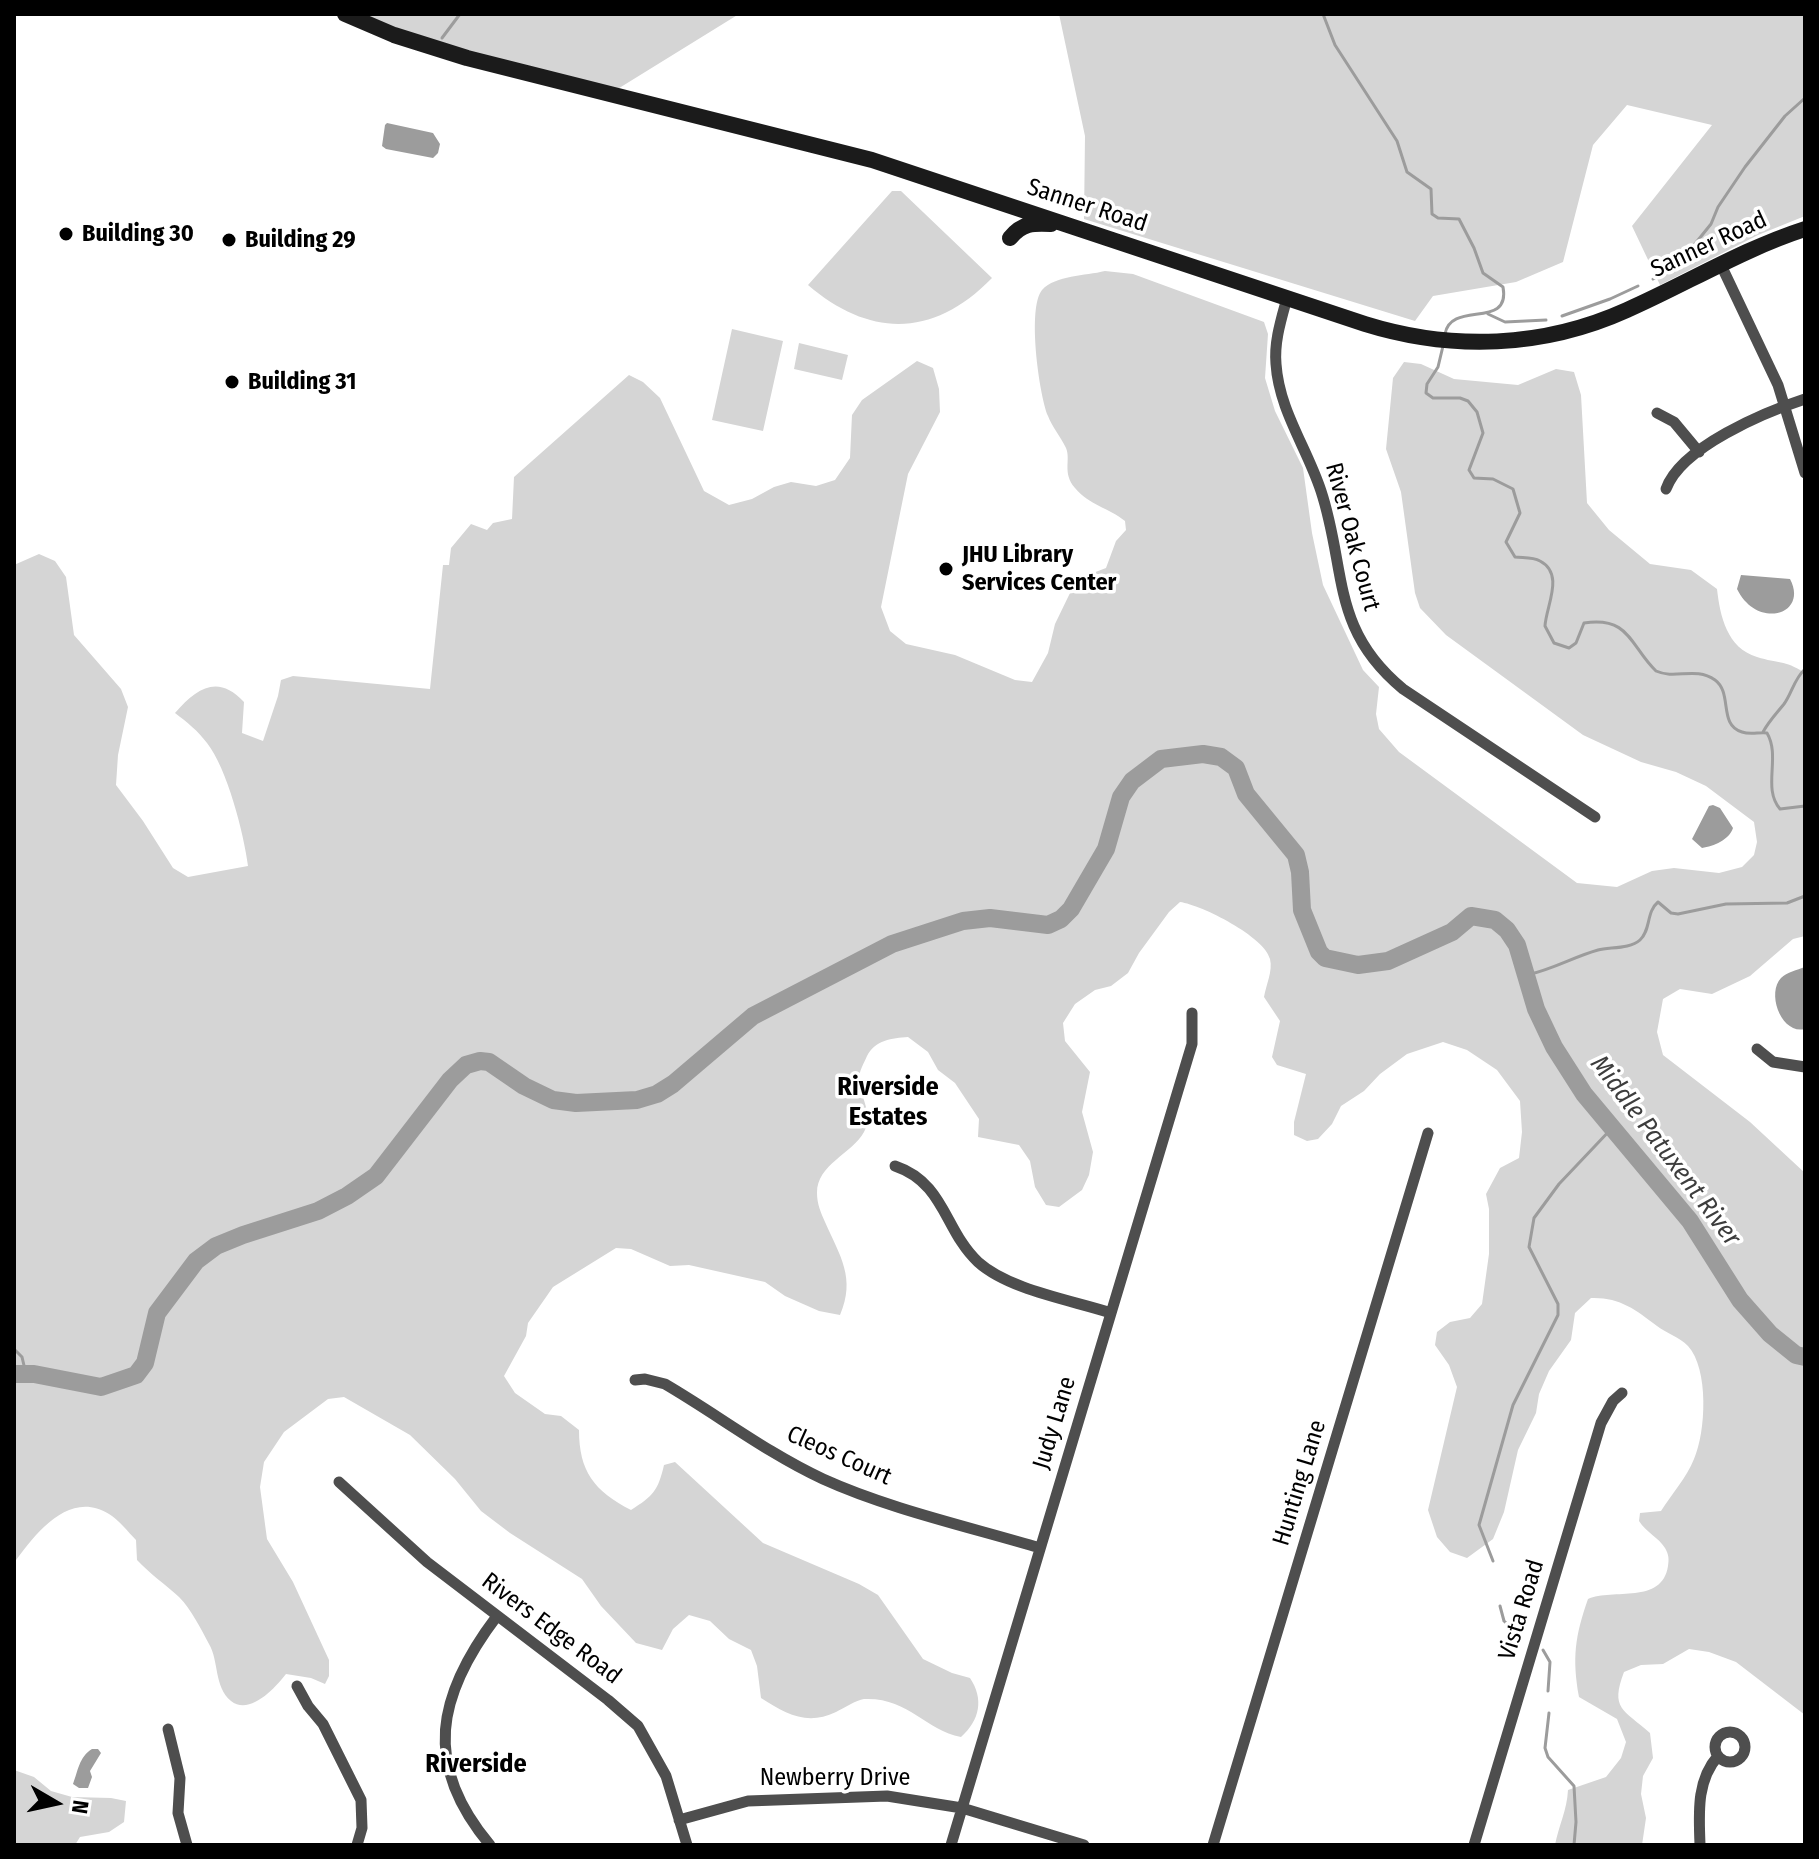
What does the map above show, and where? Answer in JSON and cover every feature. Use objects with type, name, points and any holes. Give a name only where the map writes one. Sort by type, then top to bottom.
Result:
[{"type":"main road","name":"Sanner Road","points":[[345,14],[431,48],[835,149],[1385,330],[1431,340],[1531,339],[1577,329],[1626,311],[1762,245],[1805,229]]},
{"type":"main road","points":[[978,195],[1005,216],[1010,238],[1016,230],[1028,224],[1069,225]]},
{"type":"street","points":[[1721,265],[1786,405],[1805,473]]},
{"type":"street","name":"River Oak Court","points":[[1287,298],[1276,349],[1278,383],[1322,495],[1342,593],[1349,618],[1364,648],[1386,675],[1403,689],[1595,817]]},
{"type":"street","points":[[1666,489],[1675,472],[1746,421],[1805,399]]},
{"type":"street","points":[[1657,413],[1674,422],[1699,452]]},
{"type":"street","name":"Judy Lane","points":[[951,1845],[1192,1044],[1192,1013]]},
{"type":"street","points":[[1757,1049],[1773,1062],[1805,1067]]},
{"type":"street","name":"Hunting Lane","points":[[1213,1845],[1428,1133]]},
{"type":"street","points":[[895,1166],[926,1182],[963,1244],[990,1271],[1015,1283],[1111,1313]]},
{"type":"street","name":"Cleos Court","points":[[635,1380],[665,1384],[761,1445],[826,1480],[877,1499],[1040,1548]]},
{"type":"street","name":"Vista Road","points":[[1474,1845],[1601,1423],[1613,1401],[1622,1393]]},
{"type":"street","name":"Rivers Edge Road","points":[[339,1482],[427,1562],[638,1726],[658,1758],[687,1845]]},
{"type":"street","points":[[490,1845],[473,1824],[452,1784],[445,1741],[455,1683],[476,1643],[497,1616]]},
{"type":"street","points":[[297,1686],[323,1724],[361,1800],[362,1828],[357,1845]]},
{"type":"street","points":[[168,1729],[180,1778],[178,1813],[187,1845]]},
{"type":"street","points":[[1700,1845],[1702,1786],[1718,1756]]},
{"type":"street","name":"Newberry Drive","points":[[679,1820],[733,1804],[764,1799],[887,1796],[962,1808],[1084,1845]]},
{"type":"shaded area","points":[[356,14],[739,14],[616,90],[462,51]]},
{"type":"shaded area","points":[[1059,14],[1805,14],[1805,216],[1758,235],[1660,285],[1632,226],[1712,125],[1627,105],[1593,145],[1563,262],[1516,282],[1433,296],[1415,321],[1084,219],[1085,136]]},
{"type":"shaded area","points":[[387,123],[433,133],[440,144],[438,153],[433,158],[386,149],[382,146]]},
{"type":"shaded area","points":[[892,191],[901,191],[992,278],[970,298],[948,312],[925,321],[902,324],[878,322],[855,315],[808,285]]},
{"type":"shaded area","points":[[1105,271],[1133,274],[1264,322],[1268,334],[1265,378],[1275,411],[1303,468],[1323,585],[1363,670],[1379,687],[1376,714],[1379,729],[1399,752],[1577,883],[1617,887],[1652,871],[1674,868],[1719,873],[1742,867],[1754,855],[1757,842],[1754,822],[1706,786],[1676,772],[1641,762],[1583,735],[1446,635],[1420,608],[1415,593],[1401,492],[1386,449],[1393,378],[1404,362],[1421,364],[1454,379],[1518,385],[1556,369],[1574,372],[1581,395],[1587,503],[1609,530],[1650,564],[1691,570],[1717,589],[1727,630],[1747,653],[1805,673],[1805,936],[1793,939],[1750,976],[1712,994],[1680,989],[1663,999],[1657,1032],[1663,1055],[1750,1122],[1805,1173],[1805,1715],[1736,1662],[1709,1652],[1689,1649],[1663,1664],[1641,1665],[1624,1672],[1619,1701],[1626,1713],[1650,1733],[1653,1758],[1643,1776],[1641,1794],[1646,1818],[1642,1845],[1555,1845],[1568,1790],[1606,1777],[1621,1758],[1626,1742],[1617,1719],[1579,1697],[1575,1659],[1580,1624],[1588,1599],[1647,1591],[1664,1578],[1669,1559],[1667,1553],[1639,1521],[1640,1513],[1661,1511],[1694,1459],[1703,1417],[1702,1385],[1695,1356],[1688,1346],[1634,1309],[1618,1302],[1591,1298],[1575,1313],[1571,1340],[1549,1371],[1539,1394],[1536,1413],[1518,1450],[1504,1512],[1493,1539],[1467,1558],[1450,1552],[1437,1537],[1428,1510],[1457,1387],[1449,1365],[1435,1345],[1437,1332],[1450,1322],[1470,1318],[1482,1304],[1489,1254],[1486,1194],[1500,1168],[1519,1158],[1522,1132],[1520,1101],[1497,1070],[1467,1050],[1443,1042],[1407,1054],[1380,1074],[1364,1091],[1341,1106],[1332,1124],[1318,1139],[1307,1141],[1294,1135],[1294,1122],[1306,1074],[1277,1065],[1272,1057],[1280,1021],[1264,997],[1271,964],[1266,950],[1231,923],[1180,902],[1169,912],[1128,973],[1111,986],[1095,990],[1075,1004],[1063,1023],[1065,1041],[1090,1072],[1082,1112],[1093,1152],[1089,1175],[1082,1190],[1059,1207],[1046,1205],[1035,1187],[1030,1161],[1019,1145],[978,1137],[979,1119],[955,1083],[938,1070],[928,1052],[908,1037],[884,1041],[870,1051],[860,1073],[868,1119],[864,1132],[823,1174],[817,1193],[844,1267],[847,1290],[840,1315],[819,1311],[785,1296],[765,1282],[689,1265],[670,1266],[631,1249],[616,1248],[553,1287],[528,1323],[526,1336],[504,1376],[515,1393],[545,1414],[561,1416],[579,1430],[582,1457],[591,1478],[618,1503],[631,1510],[638,1505],[657,1487],[664,1465],[675,1462],[763,1543],[878,1595],[923,1659],[970,1678],[977,1694],[978,1709],[972,1724],[961,1737],[937,1728],[905,1708],[879,1700],[864,1699],[816,1718],[797,1716],[779,1709],[761,1698],[757,1666],[751,1650],[729,1639],[710,1621],[689,1615],[673,1629],[662,1650],[636,1643],[601,1606],[582,1579],[481,1511],[455,1479],[410,1435],[344,1397],[328,1399],[284,1432],[264,1462],[260,1487],[267,1539],[293,1582],[329,1660],[329,1676],[325,1684],[286,1674],[254,1702],[238,1705],[231,1701],[222,1689],[209,1644],[188,1607],[137,1560],[136,1540],[123,1526],[109,1514],[94,1508],[80,1507],[54,1518],[14,1563],[14,565],[39,554],[55,561],[66,577],[74,635],[121,689],[128,707],[118,755],[116,785],[173,868],[188,877],[248,866],[239,820],[221,768],[204,739],[175,713],[191,697],[217,687],[234,693],[244,702],[242,733],[263,741],[281,680],[293,676],[430,689],[443,565],[449,565],[451,548],[471,524],[487,530],[493,523],[512,519],[514,477],[629,375],[643,382],[660,398],[704,491],[729,505],[791,482],[816,486],[835,480],[850,458],[852,415],[862,400],[917,361],[933,368],[939,389],[940,412],[908,474],[881,607],[890,631],[906,644],[955,655],[1015,680],[1032,682],[1048,653],[1055,624],[1070,593],[1085,576],[1106,568],[1116,541],[1126,530],[1125,521],[1086,498],[1071,482],[1066,448],[1045,405],[1036,352],[1035,314],[1042,290],[1055,281]]},
{"type":"shaded area","points":[[732,329],[783,341],[763,431],[712,420]]},
{"type":"shaded area","points":[[799,343],[848,355],[842,380],[794,369]]},
{"type":"shaded area","points":[[1741,575],[1790,579],[1794,591],[1793,602],[1778,613],[1756,610],[1737,589]]},
{"type":"shaded area","points":[[1709,806],[1720,808],[1733,828],[1720,842],[1702,848],[1692,839]]},
{"type":"shaded area","points":[[1805,967],[1805,1029],[1797,1029],[1783,1020],[1775,994],[1781,978]]},
{"type":"shaded area","points":[[92,1749],[98,1749],[101,1753],[90,1771],[92,1777],[88,1788],[79,1788],[73,1784],[78,1769],[84,1756]]},
{"type":"shaded area","points":[[14,1770],[34,1777],[51,1791],[72,1797],[126,1801],[124,1822],[109,1832],[80,1837],[75,1845],[14,1845]]},
{"type":"waterway","points":[[442,38],[460,14]]},
{"type":"waterway","points":[[1323,14],[1335,45],[1397,141],[1407,172],[1431,189],[1432,214],[1438,218],[1459,219],[1483,273],[1503,287],[1503,300],[1498,308],[1458,318],[1450,324],[1445,334]]},
{"type":"waterway","points":[[1653,279],[1686,255],[1711,224],[1718,207],[1745,167],[1785,116],[1805,98]]},
{"type":"waterway","points":[[1562,316],[1638,286]]},
{"type":"waterway","points":[[1488,314],[1505,322],[1546,320]]},
{"type":"waterway","points":[[1443,346],[1438,367],[1427,384],[1426,393],[1433,398],[1460,398],[1468,401],[1477,412],[1483,433],[1469,470],[1474,478],[1493,479],[1513,489],[1520,513],[1506,542],[1515,557],[1537,560],[1551,574],[1552,591],[1545,626],[1554,643],[1569,648],[1576,643],[1584,623],[1611,624],[1628,635],[1656,671],[1700,674],[1715,680],[1723,693],[1730,723],[1745,733],[1767,733],[1772,752],[1772,792],[1780,809],[1805,806]]},
{"type":"waterway","points":[[1763,732],[1805,669]]},
{"type":"waterway","name":"Middle Patuxent River","points":[[14,1374],[34,1374],[101,1387],[136,1375],[145,1363],[157,1313],[196,1261],[216,1246],[318,1211],[376,1176],[450,1080],[466,1065],[489,1062],[524,1086],[553,1100],[576,1103],[637,1100],[657,1094],[673,1084],[753,1016],[892,944],[963,921],[990,918],[1048,925],[1061,919],[1071,909],[1106,849],[1121,797],[1132,781],[1161,759],[1203,754],[1221,757],[1236,768],[1246,794],[1296,855],[1302,910],[1319,952],[1325,958],[1358,965],[1388,961],[1452,932],[1471,916],[1495,920],[1507,930],[1517,945],[1536,1009],[1554,1047],[1584,1094],[1690,1221],[1740,1300],[1770,1334],[1796,1355],[1805,1357]]},
{"type":"waterway","points":[[1527,975],[1598,950],[1636,943],[1646,931],[1658,902],[1671,913],[1678,914],[1726,904],[1787,903],[1805,896]]},
{"type":"waterway","points":[[1493,1561],[1479,1525],[1513,1405],[1558,1315],[1558,1304],[1529,1247],[1534,1218],[1559,1184],[1613,1127]]},
{"type":"waterway","points":[[14,1349],[22,1357],[26,1374]]},
{"type":"waterway","points":[[1500,1606],[1504,1621],[1522,1638]]},
{"type":"waterway","points":[[1543,1650],[1550,1662],[1548,1691]]},
{"type":"waterway","points":[[1549,1713],[1545,1748],[1548,1757],[1574,1786],[1574,1845]]},
{"type":"place","name":"Building 30","points":[[66,234]]},
{"type":"place","name":"Building 29","points":[[229,240]]},
{"type":"place","name":"Building 31","points":[[232,382]]},
{"type":"place","name":"JHU Library Services Center","points":[[946,569]]},
{"type":"district","name":"Riverside Estates","points":[[888,1103]]},
{"type":"district","name":"Riverside","points":[[476,1765]]}]
